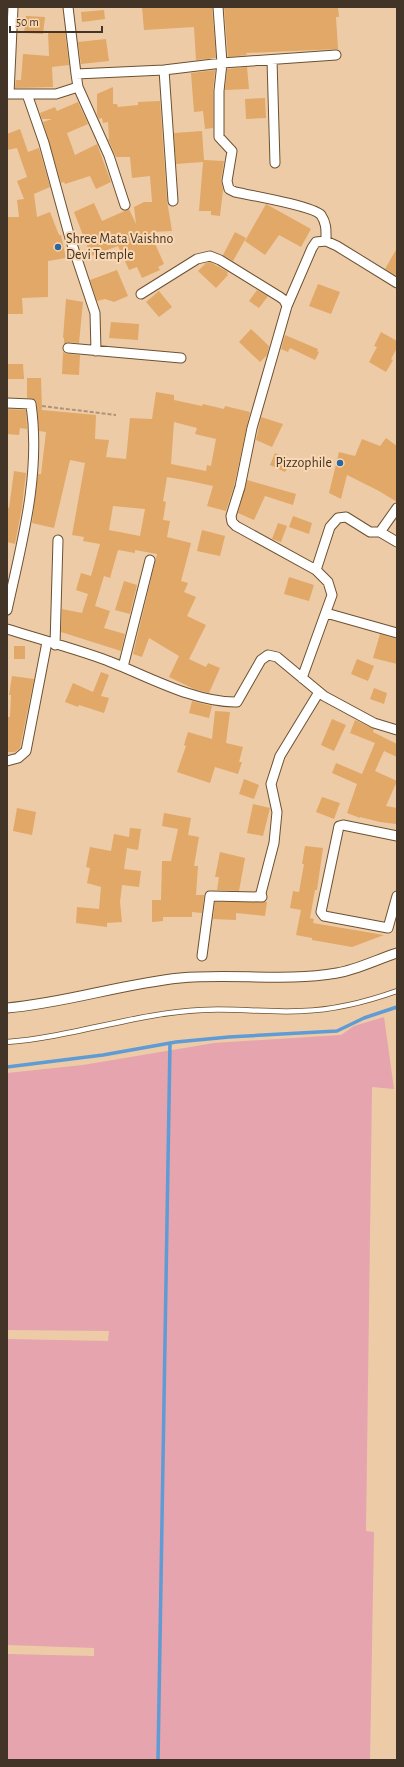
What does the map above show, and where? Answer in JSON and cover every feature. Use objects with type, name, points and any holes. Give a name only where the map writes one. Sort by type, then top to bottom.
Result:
[{"type":"street","points":[[13,7],[8,94],[56,94],[78,86]]},
{"type":"street","points":[[68,7],[78,86],[108,156],[125,205]]},
{"type":"street","points":[[218,7],[222,63],[219,91],[219,137],[232,151],[227,181],[229,189],[235,192],[299,206],[320,214],[326,224],[326,242]]},
{"type":"street","points":[[76,74],[164,70],[222,63],[336,55]]},
{"type":"street","points":[[272,60],[274,163]]},
{"type":"street","points":[[164,70],[173,200]]},
{"type":"street","points":[[27,94],[44,143],[70,238],[95,313],[96,351]]},
{"type":"street","points":[[302,678],[332,595],[328,582],[316,570],[236,526],[232,522],[231,516],[240,488],[252,428],[287,306],[316,242],[326,242],[337,246],[397,283]]},
{"type":"street","points":[[141,294],[197,258],[210,256],[220,260],[280,297],[284,300],[287,306]]},
{"type":"street","points":[[68,348],[181,358]]},
{"type":"street","points":[[7,403],[31,404],[34,430],[31,495],[7,610]]},
{"type":"street","points":[[380,532],[397,508]]},
{"type":"street","points":[[316,570],[330,527],[338,518],[346,517],[370,532],[380,532],[397,542]]},
{"type":"street","points":[[7,761],[18,758],[26,751],[51,644],[58,540]]},
{"type":"street","points":[[123,667],[150,560]]},
{"type":"street","points":[[326,613],[397,633]]},
{"type":"street","points":[[7,629],[102,659],[192,695],[220,702],[237,702],[261,660],[268,655],[277,656],[319,692],[374,724],[397,730]]},
{"type":"street","points":[[202,956],[210,896],[262,897],[261,893],[274,843],[277,812],[270,784],[280,756],[319,692]]},
{"type":"street","points":[[397,836],[343,825],[340,826],[321,912],[324,916],[388,928],[397,896]]},
{"type":"street","points":[[7,1008],[49,1003],[141,983],[181,978],[216,976],[311,976],[338,973],[397,953]]},
{"type":"lane","points":[[7,1042],[84,1031],[140,1017],[202,1010],[302,1011],[343,1007],[397,991]]},
{"type":"path","points":[[31,404],[116,415]]},
{"type":"shaded area","points":[[384,1017],[394,1089],[372,1087],[366,1531],[374,1532],[370,1760],[7,1760],[7,1654],[94,1656],[94,1648],[7,1645],[7,1339],[108,1341],[109,1331],[7,1330],[7,1073],[83,1065],[214,1043],[341,1035],[354,1026]]},
{"type":"building","points":[[142,7],[212,7],[216,58],[196,60],[194,27],[144,30]]},
{"type":"building","points":[[224,7],[338,7],[339,17],[336,17],[338,49],[246,53],[247,55],[228,57]]},
{"type":"building","points":[[104,10],[105,19],[82,22],[81,12]]},
{"type":"building","points":[[26,16],[45,17],[43,34],[24,33]]},
{"type":"building","points":[[48,32],[65,32],[69,65],[52,67],[53,87],[15,88],[16,80],[21,80],[23,54],[49,56]]},
{"type":"building","points":[[106,39],[109,61],[81,64],[78,42]]},
{"type":"building","points":[[247,67],[249,89],[225,90],[227,69]]},
{"type":"building","points":[[215,70],[213,91],[213,128],[205,129],[203,111],[194,112],[191,73]]},
{"type":"building","points":[[113,87],[113,104],[117,104],[118,107],[138,105],[138,102],[160,101],[167,201],[172,231],[150,232],[164,264],[158,267],[160,270],[142,278],[137,267],[129,270],[118,246],[91,256],[74,212],[94,203],[102,221],[129,209],[136,224],[134,207],[144,202],[152,202],[150,176],[132,178],[130,157],[116,157],[108,139],[108,122],[103,123],[102,118],[99,119],[97,114],[97,94]]},
{"type":"building","points":[[265,98],[266,118],[246,119],[245,99]]},
{"type":"building","points":[[78,102],[88,124],[67,133],[75,155],[97,144],[111,182],[96,189],[90,176],[65,184],[64,182],[61,183],[43,122],[52,119],[42,119],[40,113],[55,107],[57,111]]},
{"type":"building","points":[[20,129],[28,152],[39,148],[50,187],[34,194],[37,217],[50,212],[59,235],[61,235],[66,258],[48,261],[48,297],[22,298],[23,314],[7,314],[7,217],[19,217],[17,200],[24,199],[17,181],[27,177],[17,148],[7,150],[7,134]]},
{"type":"building","points":[[202,131],[204,160],[224,161],[221,180],[223,190],[220,216],[211,215],[211,211],[199,211],[203,162],[176,164],[174,133]]},
{"type":"building","points":[[266,204],[311,229],[301,247],[279,235],[265,255],[245,241]]},
{"type":"building","points":[[235,232],[246,238],[233,261],[223,255]]},
{"type":"building","points":[[397,248],[397,276],[385,269]]},
{"type":"building","points":[[210,262],[228,272],[228,275],[216,288],[198,271],[206,263]]},
{"type":"building","points":[[117,270],[128,296],[114,302],[105,299],[97,301],[90,280]]},
{"type":"building","points":[[318,284],[340,292],[331,314],[309,306]]},
{"type":"building","points":[[257,290],[268,296],[259,308],[249,301]]},
{"type":"building","points":[[159,291],[172,307],[159,317],[146,302]]},
{"type":"building","points":[[66,299],[83,302],[79,343],[68,342],[64,344],[63,338]]},
{"type":"building","points":[[111,322],[139,324],[138,340],[109,338]]},
{"type":"building","points":[[251,329],[269,346],[267,355],[260,362],[239,342]]},
{"type":"building","points":[[381,332],[397,341],[397,348],[391,359],[393,360],[386,372],[369,362],[377,347],[374,346]]},
{"type":"building","points":[[285,335],[318,349],[317,351],[319,352],[315,360],[290,348],[288,352],[281,349]]},
{"type":"building","points":[[63,352],[67,354],[80,355],[79,375],[62,374]]},
{"type":"building","points":[[7,364],[23,364],[24,379],[7,379]]},
{"type":"building","points":[[27,378],[41,378],[42,410],[96,415],[95,439],[109,440],[106,457],[126,459],[130,418],[152,419],[156,392],[174,395],[174,400],[202,406],[203,404],[224,409],[225,406],[250,412],[234,486],[226,511],[207,506],[213,486],[167,477],[163,501],[166,502],[163,520],[170,521],[167,537],[191,543],[181,581],[188,583],[184,592],[196,597],[187,616],[206,625],[189,659],[206,667],[208,663],[220,668],[209,693],[194,689],[169,677],[179,656],[149,638],[142,657],[133,654],[157,554],[135,550],[135,553],[118,550],[110,578],[104,576],[95,606],[110,611],[104,628],[125,634],[121,651],[61,632],[62,609],[82,613],[88,594],[76,590],[81,573],[91,576],[100,544],[83,541],[84,537],[72,535],[85,463],[70,460],[54,528],[32,523],[38,474],[41,474],[46,432],[39,431],[36,401],[34,399],[27,398]],"holes":[[[174,422],[197,428],[195,434],[216,439],[211,466],[207,465],[206,471],[171,464]],[[113,506],[145,509],[140,536],[109,530]]]},
{"type":"building","points":[[7,409],[26,410],[27,429],[20,428],[19,435],[7,434]]},
{"type":"building","points":[[261,417],[283,424],[272,447],[256,440]]},
{"type":"building","points":[[386,438],[397,446],[397,502],[347,475],[341,499],[329,493],[339,452],[355,456],[362,439],[380,446]]},
{"type":"building","points":[[275,453],[291,461],[285,472],[270,465]]},
{"type":"building","points":[[14,471],[26,473],[22,507],[15,544],[7,542],[7,507],[9,508]]},
{"type":"building","points":[[247,480],[296,494],[293,505],[265,496],[254,520],[238,513]]},
{"type":"building","points":[[293,516],[312,523],[309,534],[289,527]]},
{"type":"building","points":[[278,523],[287,526],[281,542],[272,539]]},
{"type":"building","points":[[202,530],[225,536],[220,556],[197,551]]},
{"type":"building","points":[[289,577],[314,585],[309,601],[284,594]]},
{"type":"building","points":[[124,581],[137,585],[130,614],[115,610]]},
{"type":"building","points":[[380,634],[397,639],[397,664],[373,658]]},
{"type":"building","points":[[14,646],[25,646],[25,659],[14,659]]},
{"type":"building","points":[[357,659],[374,666],[368,681],[351,674]]},
{"type":"building","points":[[101,672],[109,675],[101,696],[109,698],[104,713],[79,705],[78,707],[65,702],[73,683],[93,692]]},
{"type":"building","points":[[12,676],[34,679],[20,748],[15,752],[7,752],[7,717],[10,717],[11,695],[9,695]]},
{"type":"building","points":[[374,688],[387,693],[384,704],[370,699]]},
{"type":"building","points":[[192,701],[212,706],[209,718],[189,713]]},
{"type":"building","points":[[215,711],[230,712],[226,743],[243,747],[239,762],[242,762],[238,774],[215,767],[210,783],[177,772],[186,746],[184,745],[188,732],[212,739]]},
{"type":"building","points":[[332,719],[346,725],[334,751],[321,745]]},
{"type":"building","points":[[355,720],[374,729],[373,732],[397,744],[397,757],[384,751],[375,771],[397,781],[386,806],[397,808],[396,824],[360,818],[347,813],[357,784],[332,773],[336,763],[362,774],[375,743],[350,733]]},
{"type":"building","points":[[244,779],[259,785],[254,799],[239,794]]},
{"type":"building","points":[[322,797],[340,803],[334,819],[316,812]]},
{"type":"building","points":[[253,804],[270,808],[263,836],[247,833]]},
{"type":"building","points":[[17,808],[36,812],[32,835],[13,831]]},
{"type":"building","points":[[164,813],[191,818],[188,835],[199,837],[194,866],[198,866],[196,895],[204,895],[202,913],[192,912],[192,917],[163,917],[163,921],[152,922],[152,900],[161,900],[162,861],[171,861],[178,829],[162,826]]},
{"type":"building","points":[[130,828],[141,829],[138,850],[127,848],[124,869],[141,871],[139,887],[122,885],[120,902],[122,922],[107,923],[107,927],[76,923],[77,907],[99,909],[101,887],[87,883],[90,868],[86,867],[90,847],[111,851],[114,834],[129,837]]},
{"type":"building","points":[[305,846],[323,848],[317,890],[315,890],[310,918],[314,919],[313,923],[384,935],[352,947],[312,940],[312,938],[296,935],[301,910],[290,908],[293,891],[299,892],[304,864],[302,864]]},
{"type":"building","points":[[220,852],[245,858],[239,891],[217,890],[219,877],[215,877]]},
{"type":"building","points":[[215,902],[267,902],[265,916],[236,913],[236,920],[213,919]]},
{"type":"waterway","points":[[7,1067],[103,1055],[176,1042],[229,1037],[337,1031],[364,1018],[397,1007]]},
{"type":"waterway","points":[[158,1760],[170,1043]]},
{"type":"place","name":"Shree Mata Vaishno Devi Temple","points":[[58,247]]},
{"type":"place","name":"Pizzophile","points":[[340,463]]}]
